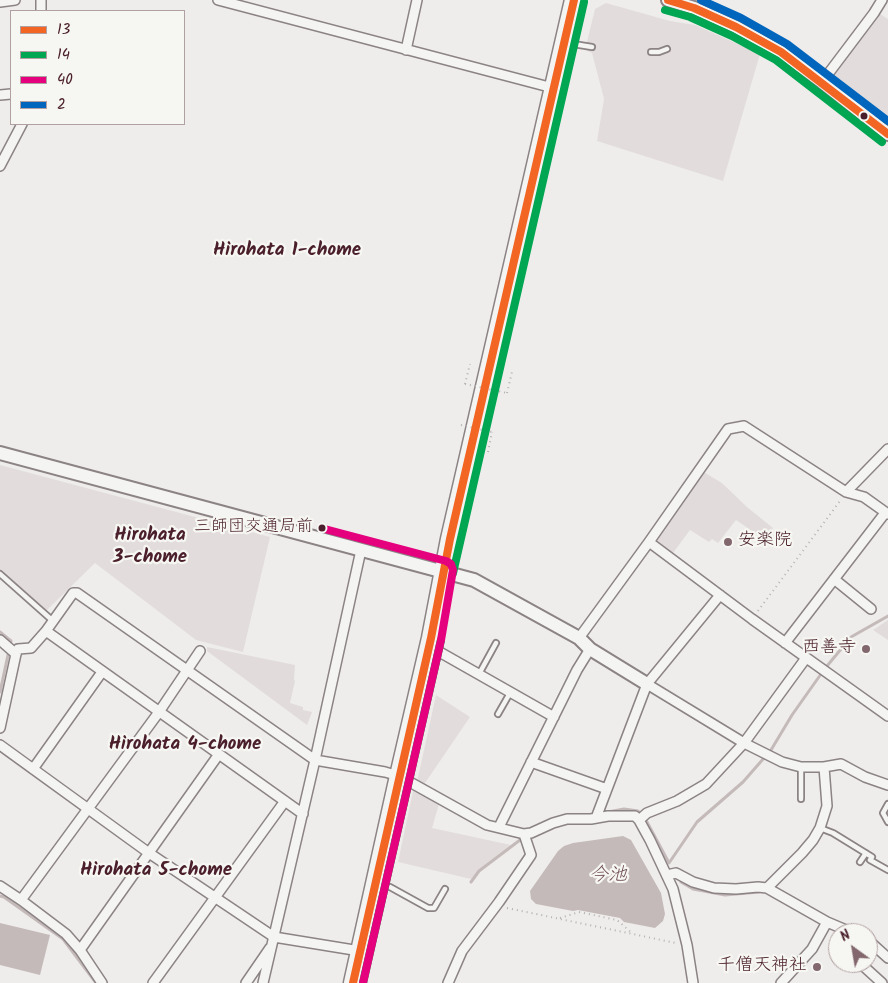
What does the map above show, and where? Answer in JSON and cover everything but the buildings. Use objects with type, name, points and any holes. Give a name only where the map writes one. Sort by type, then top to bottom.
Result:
[{"type":"highway","points":[[353,983],[553,88],[566,43],[574,0]]},
{"type":"street","points":[[0,2],[15,0]]},
{"type":"street","points":[[223,0],[553,88]]},
{"type":"street","points":[[406,50],[416,0]]},
{"type":"street","points":[[668,0],[694,8],[736,27],[781,52],[888,134]]},
{"type":"street","points":[[822,82],[882,0]]},
{"type":"street","points":[[0,166],[21,125]]},
{"type":"street","points":[[579,638],[728,429],[744,426],[846,492],[864,497],[887,513],[785,642]]},
{"type":"street","points":[[846,492],[888,450]]},
{"type":"street","points":[[0,453],[474,580],[579,638],[590,649],[647,684],[744,743],[782,762],[801,767],[824,767],[841,764],[865,777],[888,785]]},
{"type":"street","points":[[649,542],[752,619],[888,716]]},
{"type":"street","points":[[263,983],[303,814],[361,550]]},
{"type":"street","points":[[834,579],[871,609]]},
{"type":"street","points":[[0,728],[18,650],[31,648],[46,631],[73,593],[77,593],[315,760],[399,776],[487,825],[524,834],[567,820],[621,815],[635,816],[639,820],[667,875],[677,903],[687,945],[693,983]]},
{"type":"street","points":[[596,818],[647,684],[720,595]]},
{"type":"street","points":[[46,631],[303,814]]},
{"type":"street","points":[[0,640],[16,654]]},
{"type":"street","points":[[429,646],[554,717]]},
{"type":"street","points":[[499,827],[577,670],[590,649]]},
{"type":"street","points":[[21,900],[159,712],[200,651]]},
{"type":"street","points":[[639,820],[647,813],[677,801],[706,784],[744,743],[806,658]]},
{"type":"street","points":[[33,768],[102,672]]},
{"type":"street","points":[[0,746],[273,940],[360,951]]},
{"type":"street","points":[[80,950],[219,754]]},
{"type":"street","points":[[531,762],[608,789]]},
{"type":"street","points":[[767,888],[802,853],[820,828],[826,806],[824,767]]},
{"type":"street","points":[[153,983],[285,801]]},
{"type":"street","points":[[448,983],[462,951],[531,855],[524,834]]},
{"type":"street","points":[[667,875],[676,873],[693,882],[719,888],[767,888],[828,922],[812,949],[781,983]]},
{"type":"street","points":[[0,886],[66,934],[80,950],[102,983]]},
{"type":"street","points":[[246,983],[273,940]]},
{"type":"street","points":[[878,949],[888,958]]},
{"type":"street","points":[[871,973],[882,983]]},
{"type":"lane","points":[[566,43],[592,47]]},
{"type":"lane","points":[[651,52],[667,49]]},
{"type":"lane","points":[[0,574],[53,621]]},
{"type":"lane","points":[[479,674],[496,643]]},
{"type":"lane","points":[[498,714],[510,693]]},
{"type":"lane","points":[[801,767],[801,800]]},
{"type":"lane","points":[[888,804],[883,813],[888,822]]},
{"type":"lane","points":[[820,828],[833,833],[866,852],[872,856],[870,860],[888,870]]},
{"type":"lane","points":[[860,862],[866,852]]},
{"type":"lane","points":[[374,884],[390,887],[428,908],[434,908],[445,889]]},
{"type":"path","points":[[470,364],[465,384],[507,393],[512,372]]},
{"type":"path","points":[[461,425],[492,432],[488,452]]},
{"type":"path","points":[[752,619],[846,492]]},
{"type":"path","points":[[499,902],[505,907],[687,945]]},
{"type":"path","points":[[558,918],[579,912],[617,920],[633,934]]},
{"type":"shaded area","points":[[606,3],[670,21],[695,25],[760,54],[723,181],[597,141],[604,99],[592,53],[585,50],[595,9]]},
{"type":"shaded area","points":[[877,12],[888,19],[888,116],[831,73]]},
{"type":"shaded area","points":[[0,465],[270,537],[243,652],[196,640],[95,563],[46,611],[0,570]]},
{"type":"shaded area","points":[[702,471],[722,483],[773,528],[764,539],[736,520],[718,543],[712,539],[709,542],[690,530],[673,553],[658,542],[657,536]]},
{"type":"shaded area","points":[[888,620],[888,640],[873,630]]},
{"type":"shaded area","points":[[207,647],[295,665],[295,681],[290,703],[303,707],[303,710],[312,712],[307,725],[207,651]]},
{"type":"shaded area","points":[[436,695],[470,717],[423,786],[417,782]]},
{"type":"shaded area","points":[[413,791],[439,804],[432,828],[511,845],[471,879],[398,862]]},
{"type":"water","name":"今池","points":[[623,836],[631,840],[661,893],[665,914],[663,921],[655,928],[624,922],[620,918],[536,904],[531,899],[530,891],[558,851],[564,846]]},
{"type":"water","points":[[0,923],[50,935],[40,975],[0,965]]},
{"type":"waterway","points":[[827,666],[851,637],[888,616]]},
{"type":"waterway","points":[[0,632],[11,641],[0,692]]},
{"type":"waterway","points":[[771,750],[792,715],[821,674]]},
{"type":"waterway","points":[[608,812],[624,809],[638,811],[647,822],[669,863],[697,822],[743,782],[764,758]]},
{"type":"waterway","points":[[471,882],[479,871],[520,840]]},
{"type":"waterway","points":[[681,882],[693,889],[725,895],[759,892]]},
{"type":"waterway","points":[[0,896],[63,939],[96,983]]},
{"type":"transit line","name":"13","points":[[353,983],[431,638],[450,539],[574,0]]},
{"type":"transit line","name":"13","points":[[668,0],[694,8],[736,27],[781,52],[888,134]]},
{"type":"transit line","name":"2","points":[[701,0],[741,18],[787,44],[888,121]]},
{"type":"transit line","name":"14","points":[[453,573],[584,2]]},
{"type":"transit line","name":"14","points":[[665,10],[690,17],[732,36],[776,60],[882,142]]},
{"type":"transit line","name":"40","points":[[321,528],[446,561],[451,564],[453,570],[441,640],[363,983]]},
{"type":"transit line","name":"14","points":[[363,983],[441,640]]},
{"type":"place","name":"三師団交通局前","points":[[322,528]]},
{"type":"place","name":"安楽院","points":[[728,542]]},
{"type":"place","name":"西善寺","points":[[866,649]]},
{"type":"place","name":"千僧天神社","points":[[817,967]]},
{"type":"district","name":"Hirohata 1-chome","points":[[287,252]]},
{"type":"district","name":"Hirohata 3-chome","points":[[150,548]]},
{"type":"district","name":"Hirohata 4-chome","points":[[185,746]]},
{"type":"district","name":"Hirohata 5-chome","points":[[156,872]]}]
